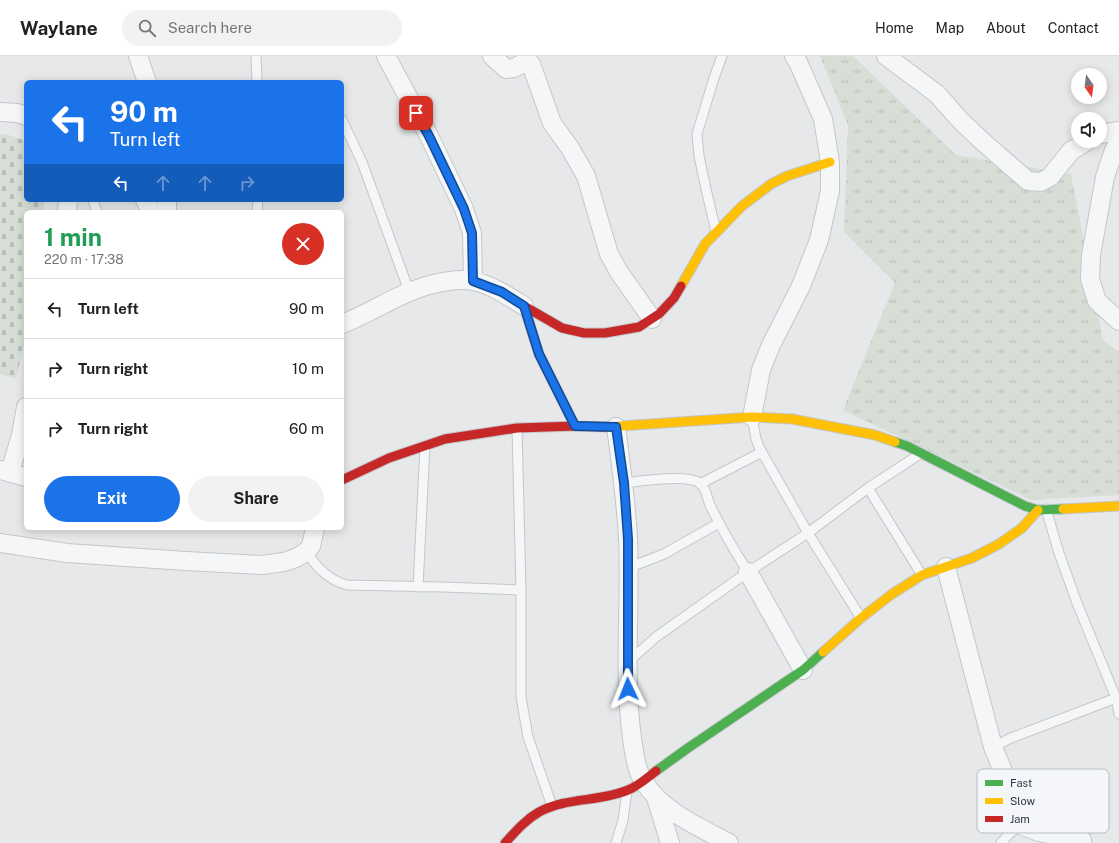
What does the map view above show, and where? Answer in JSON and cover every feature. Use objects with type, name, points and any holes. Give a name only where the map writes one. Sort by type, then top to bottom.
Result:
[{"type":"street","points":[[138,56],[146,80]]},
{"type":"street","points":[[386,56],[429,136],[464,209],[472,233],[473,281]]},
{"type":"street","points":[[492,56],[506,70],[514,68],[527,61],[531,64],[552,123],[570,148],[586,176],[609,254],[619,272],[652,319]]},
{"type":"street","points":[[752,417],[764,364],[771,345],[801,286],[819,240],[830,191],[830,162],[823,119],[794,56]]},
{"type":"street","points":[[886,56],[937,94],[960,120],[1028,181],[1041,182],[1050,177],[1071,151],[1076,148]]},
{"type":"street","points":[[0,112],[17,113],[24,115]]},
{"type":"street","points":[[1107,133],[1119,131]]},
{"type":"street","points":[[1119,141],[1114,150],[1105,177],[1091,255],[1090,279],[1097,302],[1119,321]]},
{"type":"street","points":[[344,323],[409,291],[426,285],[457,279],[473,281],[502,292],[562,328],[584,333],[605,332],[639,327],[659,314],[674,298],[705,244],[742,206],[771,184],[806,169],[830,162]]},
{"type":"street","points":[[524,306],[539,354],[575,426]]},
{"type":"street","points":[[12,473],[24,416]]},
{"type":"street","points":[[344,479],[389,458],[445,439],[517,428],[575,426],[616,427],[752,417],[792,419],[875,435],[921,453],[1025,506],[1042,510],[1119,506]]},
{"type":"street","points":[[616,427],[624,483],[628,539],[627,663],[629,716],[634,750],[643,780],[656,797],[690,823],[729,843]]},
{"type":"street","points":[[505,843],[521,825],[539,812],[552,806],[568,801],[606,796],[628,790],[803,670],[862,618],[892,594],[922,575],[972,558],[998,544],[1022,528],[1042,510]]},
{"type":"street","points":[[0,543],[67,553],[262,565],[284,562],[296,558],[306,552],[311,546],[315,530]]},
{"type":"street","points":[[946,568],[993,747],[1002,769]]},
{"type":"street","points":[[748,572],[803,670]]},
{"type":"street","points":[[656,797],[670,843]]},
{"type":"street","points":[[1044,833],[1085,842]]},
{"type":"lane","points":[[256,56],[257,80]]},
{"type":"lane","points":[[716,232],[699,156],[697,134],[722,56]]},
{"type":"lane","points":[[344,124],[362,162],[409,291]]},
{"type":"lane","points":[[752,417],[756,439],[762,452],[808,533],[862,618]]},
{"type":"lane","points":[[517,428],[521,590],[521,697],[528,737],[552,806]]},
{"type":"lane","points":[[418,587],[425,446]]},
{"type":"lane","points":[[700,484],[762,452]]},
{"type":"lane","points":[[627,663],[656,637],[748,572],[808,533],[868,488],[921,453]]},
{"type":"lane","points":[[624,483],[674,479],[693,480],[700,484],[704,488],[719,523],[748,572]]},
{"type":"lane","points":[[868,488],[922,575]]},
{"type":"lane","points":[[1042,510],[1077,603],[1118,697],[1119,714]]},
{"type":"lane","points":[[628,568],[664,554],[719,523]]},
{"type":"lane","points":[[306,552],[322,572],[332,580],[341,584],[361,586],[521,590]]},
{"type":"lane","points":[[993,747],[1011,738],[1118,697]]},
{"type":"lane","points":[[616,843],[623,820],[628,790]]},
{"type":"lane","points":[[1002,843],[1010,833]]},
{"type":"green space","points":[[820,56],[853,56],[956,155],[1071,174],[1103,340],[1119,352],[1119,495],[1031,500],[843,410],[895,283],[844,232],[848,125]]},
{"type":"green space","points":[[6,134],[24,140],[24,202],[44,202],[43,210],[24,210],[24,345],[16,379],[0,374],[0,135]]},
{"type":"traffic: fast","points":[[895,442],[907,446],[1025,506],[1038,510],[1063,509]]},
{"type":"traffic: fast","points":[[656,771],[803,670],[823,652]]},
{"type":"traffic: slow","points":[[681,286],[705,244],[742,206],[771,184],[787,176],[830,162]]},
{"type":"traffic: slow","points":[[606,427],[752,417],[792,419],[875,435],[895,442]]},
{"type":"traffic: slow","points":[[1063,509],[1119,506]]},
{"type":"traffic: slow","points":[[823,652],[861,618],[892,594],[922,575],[972,558],[999,544],[1022,528],[1038,510]]},
{"type":"traffic: jam","points":[[575,426],[539,354],[524,306],[562,328],[584,333],[605,333],[639,327],[659,314],[674,298],[681,286]]},
{"type":"traffic: jam","points":[[344,479],[389,458],[445,439],[517,428],[575,426],[606,427]]},
{"type":"traffic: jam","points":[[505,843],[516,830],[539,812],[561,804],[617,794],[642,782],[656,771]]},
{"type":"route","points":[[416,113],[429,136],[464,209],[472,233],[473,281],[502,292],[524,306],[539,354],[575,426],[616,427],[624,483],[628,539],[628,689]]}]
